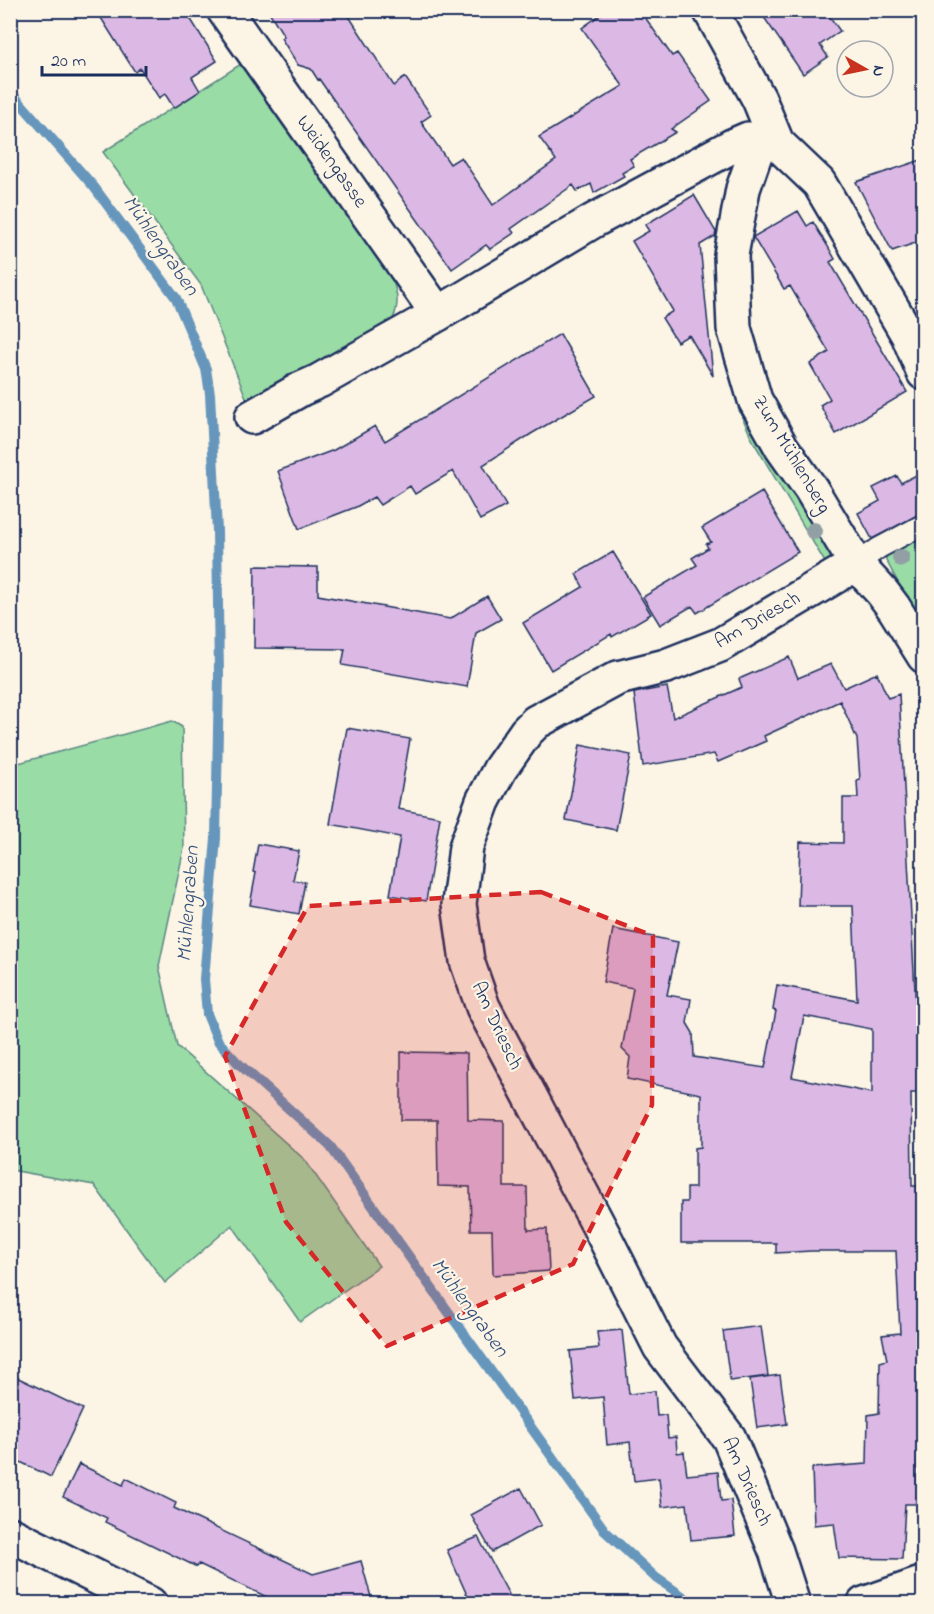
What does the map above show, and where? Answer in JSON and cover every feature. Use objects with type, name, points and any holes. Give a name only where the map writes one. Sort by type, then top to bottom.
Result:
[{"type":"street","name":"Weidengasse","points":[[224,10],[438,315]]},
{"type":"street","points":[[710,10],[759,99],[768,141]]},
{"type":"street","points":[[252,417],[438,315],[603,216],[732,146],[748,140],[768,141],[819,183],[908,335],[924,372]]},
{"type":"street","name":"Zum Mühlenberg","points":[[768,141],[743,189],[730,255],[734,328],[755,400],[782,448],[811,489],[856,564],[894,608],[924,656]]},
{"type":"street","name":"Am Driesch","points":[[793,1604],[776,1551],[729,1438],[660,1347],[483,1007],[467,962],[459,904],[466,847],[483,801],[500,769],[526,732],[536,722],[618,678],[666,666],[720,645],[856,564]]},
{"type":"street","points":[[10,1534],[150,1604]]},
{"type":"street","points":[[864,1604],[924,1583]]},
{"type":"lane","points":[[856,564],[879,548],[924,524]]},
{"type":"highlighted area","points":[[541,892],[653,936],[652,1105],[573,1264],[387,1346],[286,1222],[225,1056],[308,906]]},
{"type":"green space","points":[[241,64],[392,279],[397,302],[390,325],[251,410],[201,285],[103,152]]},
{"type":"green space","points":[[738,408],[833,547],[834,555],[826,564],[753,441]]},
{"type":"green space","points":[[923,532],[923,629],[886,560],[887,551]]},
{"type":"green space","points":[[172,721],[182,727],[184,848],[159,966],[177,1046],[305,1160],[379,1266],[300,1322],[232,1225],[165,1283],[94,1185],[11,1170],[11,765]]},
{"type":"building","points":[[96,10],[185,10],[217,61],[192,77],[200,91],[174,108],[165,94],[159,98],[140,68],[135,72]]},
{"type":"building","points":[[268,10],[345,10],[394,86],[405,77],[431,115],[421,122],[450,164],[461,157],[493,205],[556,160],[539,137],[623,86],[582,28],[607,10],[640,10],[672,56],[677,53],[711,101],[671,129],[676,132],[630,159],[634,166],[622,173],[624,176],[594,193],[591,184],[577,191],[573,185],[511,229],[514,233],[490,249],[486,245],[452,269],[319,79],[311,69],[298,65],[281,38],[284,36]]},
{"type":"building","points":[[759,10],[825,10],[840,31],[820,45],[828,57],[803,74]]},
{"type":"building","points":[[924,159],[924,240],[892,251],[856,182]]},
{"type":"building","points":[[694,195],[716,232],[715,236],[700,245],[713,376],[689,335],[677,342],[662,318],[673,311],[632,241],[649,231],[645,225]]},
{"type":"building","points":[[798,211],[807,226],[813,222],[827,245],[835,259],[830,262],[907,392],[836,434],[820,405],[830,399],[810,364],[829,352],[790,286],[784,289],[753,237]]},
{"type":"building","points":[[560,334],[596,396],[483,465],[506,506],[480,520],[453,471],[415,494],[410,486],[380,505],[374,497],[356,507],[299,529],[278,471],[334,450],[375,426],[385,441]]},
{"type":"building","points":[[924,471],[924,512],[872,539],[858,513],[880,501],[873,488],[897,476],[901,483]]},
{"type":"building","points":[[762,492],[798,552],[697,613],[692,606],[660,625],[643,597],[697,565],[692,558],[708,548],[706,544],[711,542],[702,528]]},
{"type":"building","points":[[613,552],[651,614],[612,637],[611,634],[551,670],[523,623],[583,587],[576,574]]},
{"type":"building","points":[[255,566],[318,567],[318,595],[450,619],[487,596],[501,619],[476,633],[467,687],[342,665],[345,649],[254,648]]},
{"type":"building","points":[[789,657],[798,678],[831,664],[844,688],[877,673],[888,698],[899,694],[918,1046],[917,1093],[911,1093],[912,1186],[918,1186],[918,1229],[924,1229],[923,1443],[919,1443],[917,1504],[905,1504],[902,1559],[839,1558],[834,1523],[814,1525],[812,1468],[867,1464],[868,1415],[879,1413],[880,1362],[887,1360],[882,1335],[900,1333],[896,1251],[776,1253],[776,1243],[681,1243],[681,1202],[687,1202],[687,1188],[695,1188],[695,1148],[701,1147],[701,1094],[627,1079],[630,1057],[622,1049],[633,988],[603,982],[613,929],[678,942],[667,995],[691,999],[687,1023],[693,1033],[694,1057],[765,1068],[776,1011],[773,1010],[777,985],[857,1000],[853,906],[798,906],[800,842],[843,843],[843,798],[858,798],[857,781],[860,780],[857,739],[840,701],[764,736],[766,741],[718,762],[714,754],[643,766],[634,693],[667,687],[673,718],[742,687],[739,679]],"holes":[[[804,1016],[872,1029],[872,1093],[792,1077]]]},
{"type":"building","points":[[347,728],[410,739],[398,809],[440,817],[426,901],[390,895],[400,837],[330,824]]},
{"type":"building","points":[[580,745],[631,755],[616,830],[566,820]]},
{"type":"building","points":[[258,844],[299,851],[293,880],[305,882],[299,914],[250,905]]},
{"type":"building","points":[[401,1052],[467,1053],[468,1120],[504,1121],[504,1187],[527,1187],[528,1230],[547,1229],[549,1271],[493,1275],[492,1230],[471,1230],[470,1187],[438,1186],[437,1120],[401,1120]]},
{"type":"building","points":[[761,1326],[768,1376],[730,1381],[723,1331]]},
{"type":"building","points":[[622,1330],[629,1394],[655,1391],[657,1416],[666,1415],[668,1438],[676,1437],[677,1453],[684,1452],[687,1475],[718,1472],[721,1501],[731,1500],[735,1536],[691,1540],[687,1504],[662,1507],[659,1478],[634,1481],[630,1442],[607,1445],[603,1397],[575,1400],[570,1351],[599,1348],[597,1332]]},
{"type":"building","points":[[10,1374],[83,1409],[51,1477],[10,1457]]},
{"type":"building","points":[[780,1375],[787,1424],[757,1428],[750,1379]]},
{"type":"building","points":[[79,1464],[123,1485],[126,1478],[176,1503],[174,1508],[313,1574],[361,1561],[373,1604],[281,1604],[199,1564],[197,1567],[105,1522],[107,1518],[63,1497]]},
{"type":"building","points":[[521,1488],[541,1525],[492,1552],[471,1515]]},
{"type":"building","points":[[478,1537],[514,1604],[471,1604],[447,1550]]},
{"type":"waterway","name":"Mühlengraben","points":[[10,91],[94,187],[176,298],[206,369],[210,394],[217,531],[219,676],[216,838],[204,979],[207,1014],[218,1041],[237,1062],[330,1146],[605,1531],[655,1577],[694,1604]]}]
